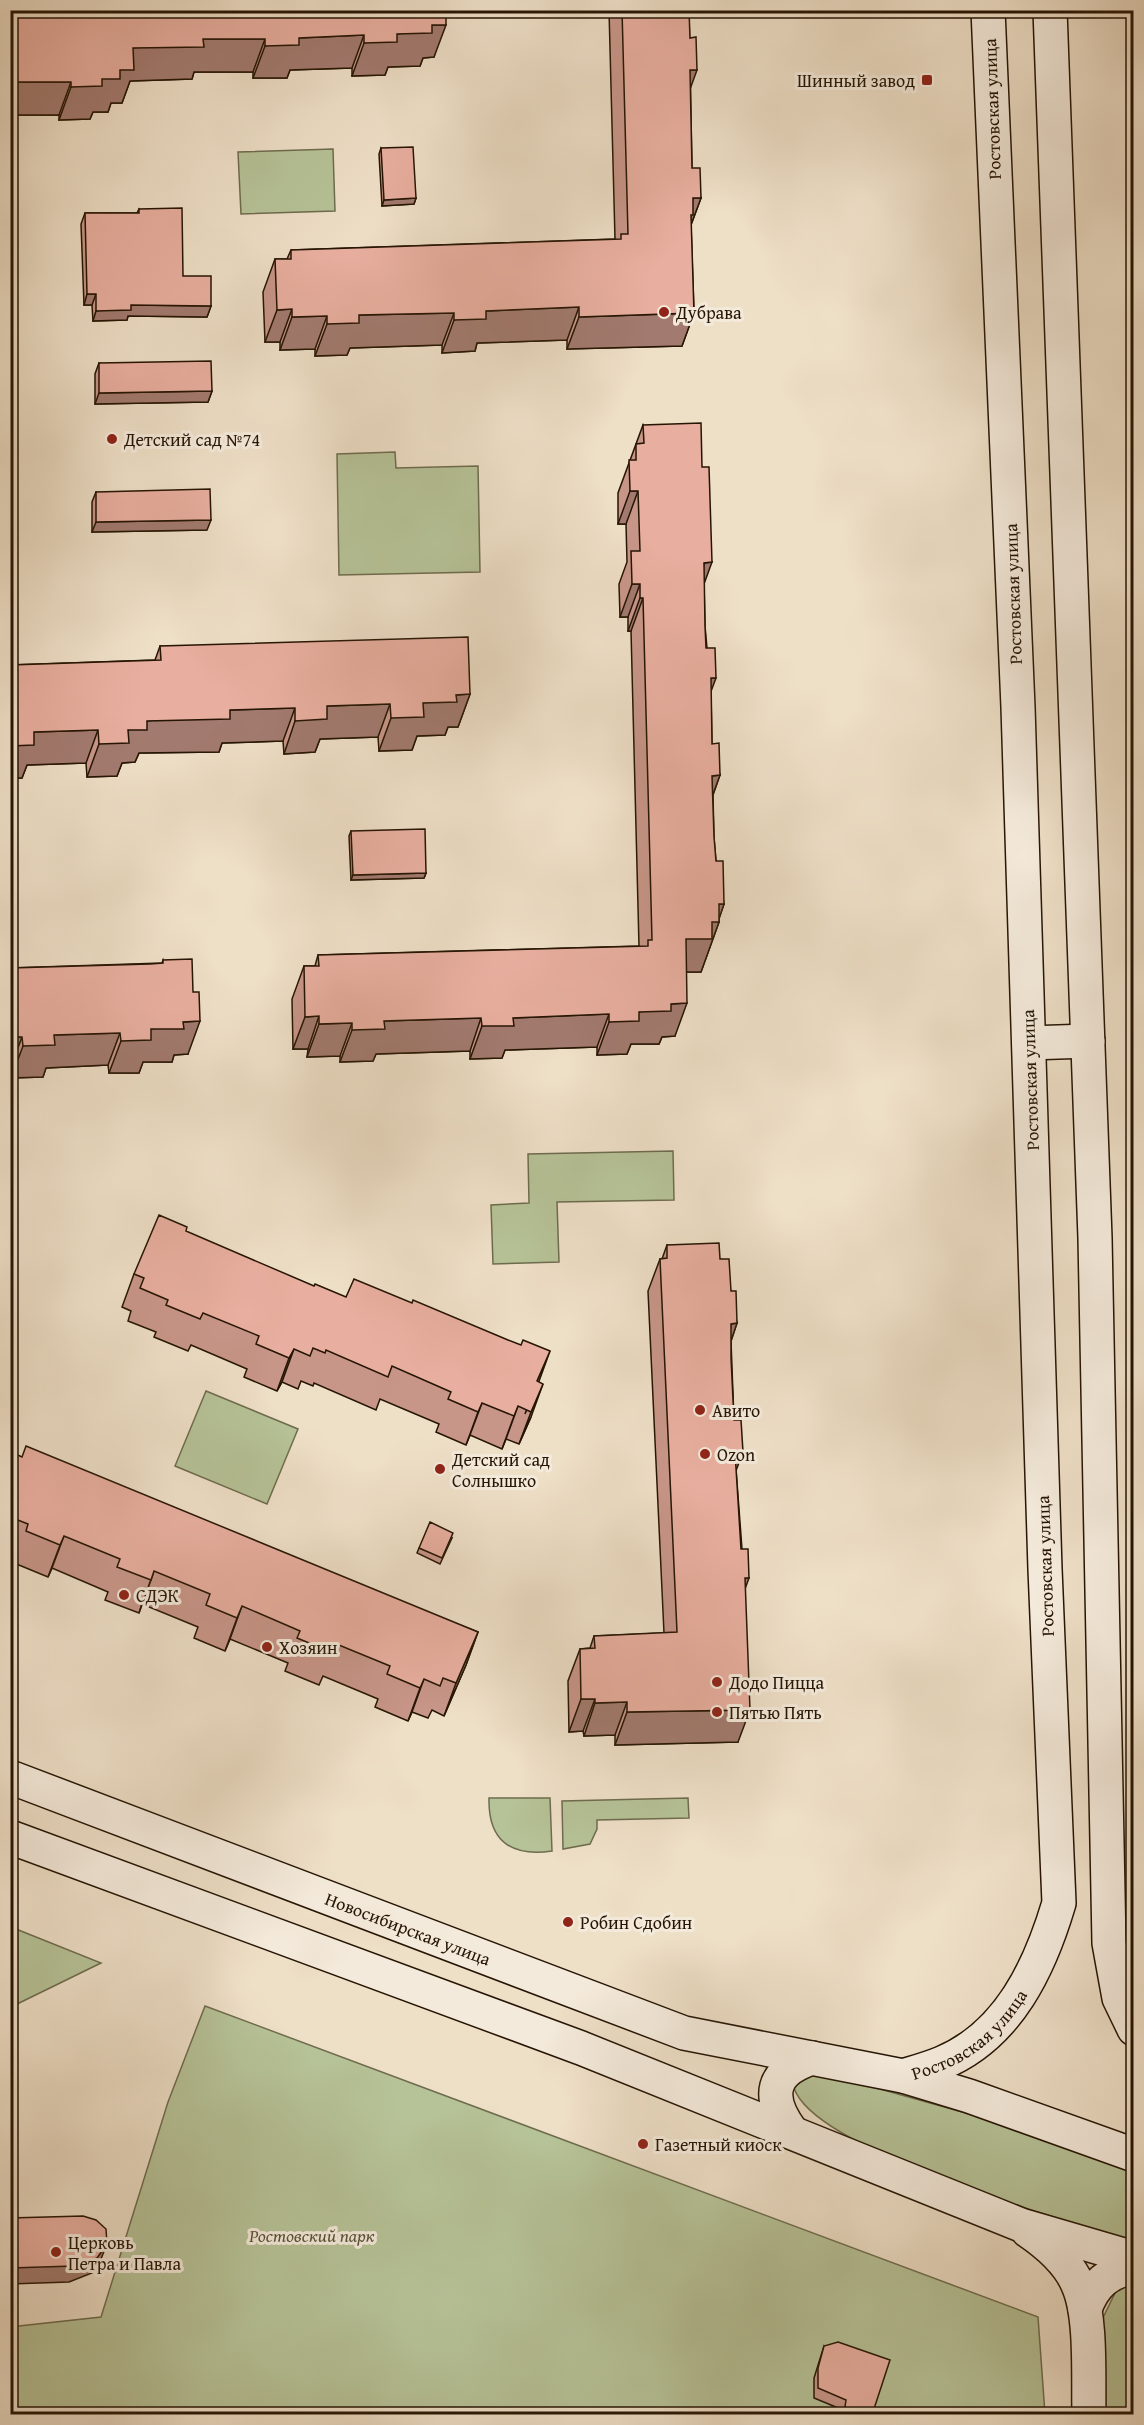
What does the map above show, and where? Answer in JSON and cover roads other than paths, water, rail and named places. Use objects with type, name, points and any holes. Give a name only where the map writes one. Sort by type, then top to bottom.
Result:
[{"type":"street","name":"Ростовская улица","points":[[903,2076],[944,2062],[974,2043],[1003,2018],[1022,1994],[1046,1948],[1059,1903],[1044,1557],[1029,1043],[988,10]]},
{"type":"street","points":[[1050,10],[1088,1041],[1109,1840],[1109,1943],[1119,1998],[1134,2029]]},
{"type":"street","points":[[1029,1043],[1088,1041]]},
{"type":"street","name":"Новосибирская улица","points":[[10,1777],[684,2033],[903,2076],[980,2099],[1134,2155]]},
{"type":"street","points":[[10,1837],[581,2048],[1021,2225],[1134,2258]]},
{"type":"street","points":[[791,2131],[778,2113],[778,2084],[791,2065],[812,2058]]},
{"type":"street","points":[[1021,2225],[1042,2241],[1070,2270],[1078,2284],[1085,2309],[1089,2415]]},
{"type":"street","points":[[1085,2309],[1090,2293],[1101,2281],[1111,2273],[1134,2267]]},
{"type":"place","name":"Шинный завод","points":[[927,80]]},
{"type":"place","name":"Дубрава","points":[[664,312]]},
{"type":"place","name":"Детский сад №74","points":[[112,439]]},
{"type":"place","name":"Авито","points":[[700,1410]]},
{"type":"place","name":"Ozon","points":[[705,1454]]},
{"type":"place","name":"Детский сад Солнышко","points":[[440,1469]]},
{"type":"place","name":"СДЭК","points":[[124,1595]]},
{"type":"place","name":"Хозяин","points":[[267,1647]]},
{"type":"place","name":"Додо Пицца","points":[[717,1682]]},
{"type":"place","name":"Пятью Пять","points":[[717,1712]]},
{"type":"place","name":"Робин Сдобин","points":[[568,1922]]},
{"type":"place","name":"Газетный киоск","points":[[643,2144]]},
{"type":"place","name":"Церковь Петра и Павла","points":[[56,2252]]},
{"type":"park label","name":"Ростовский парк","points":[[312,2235]]}]
